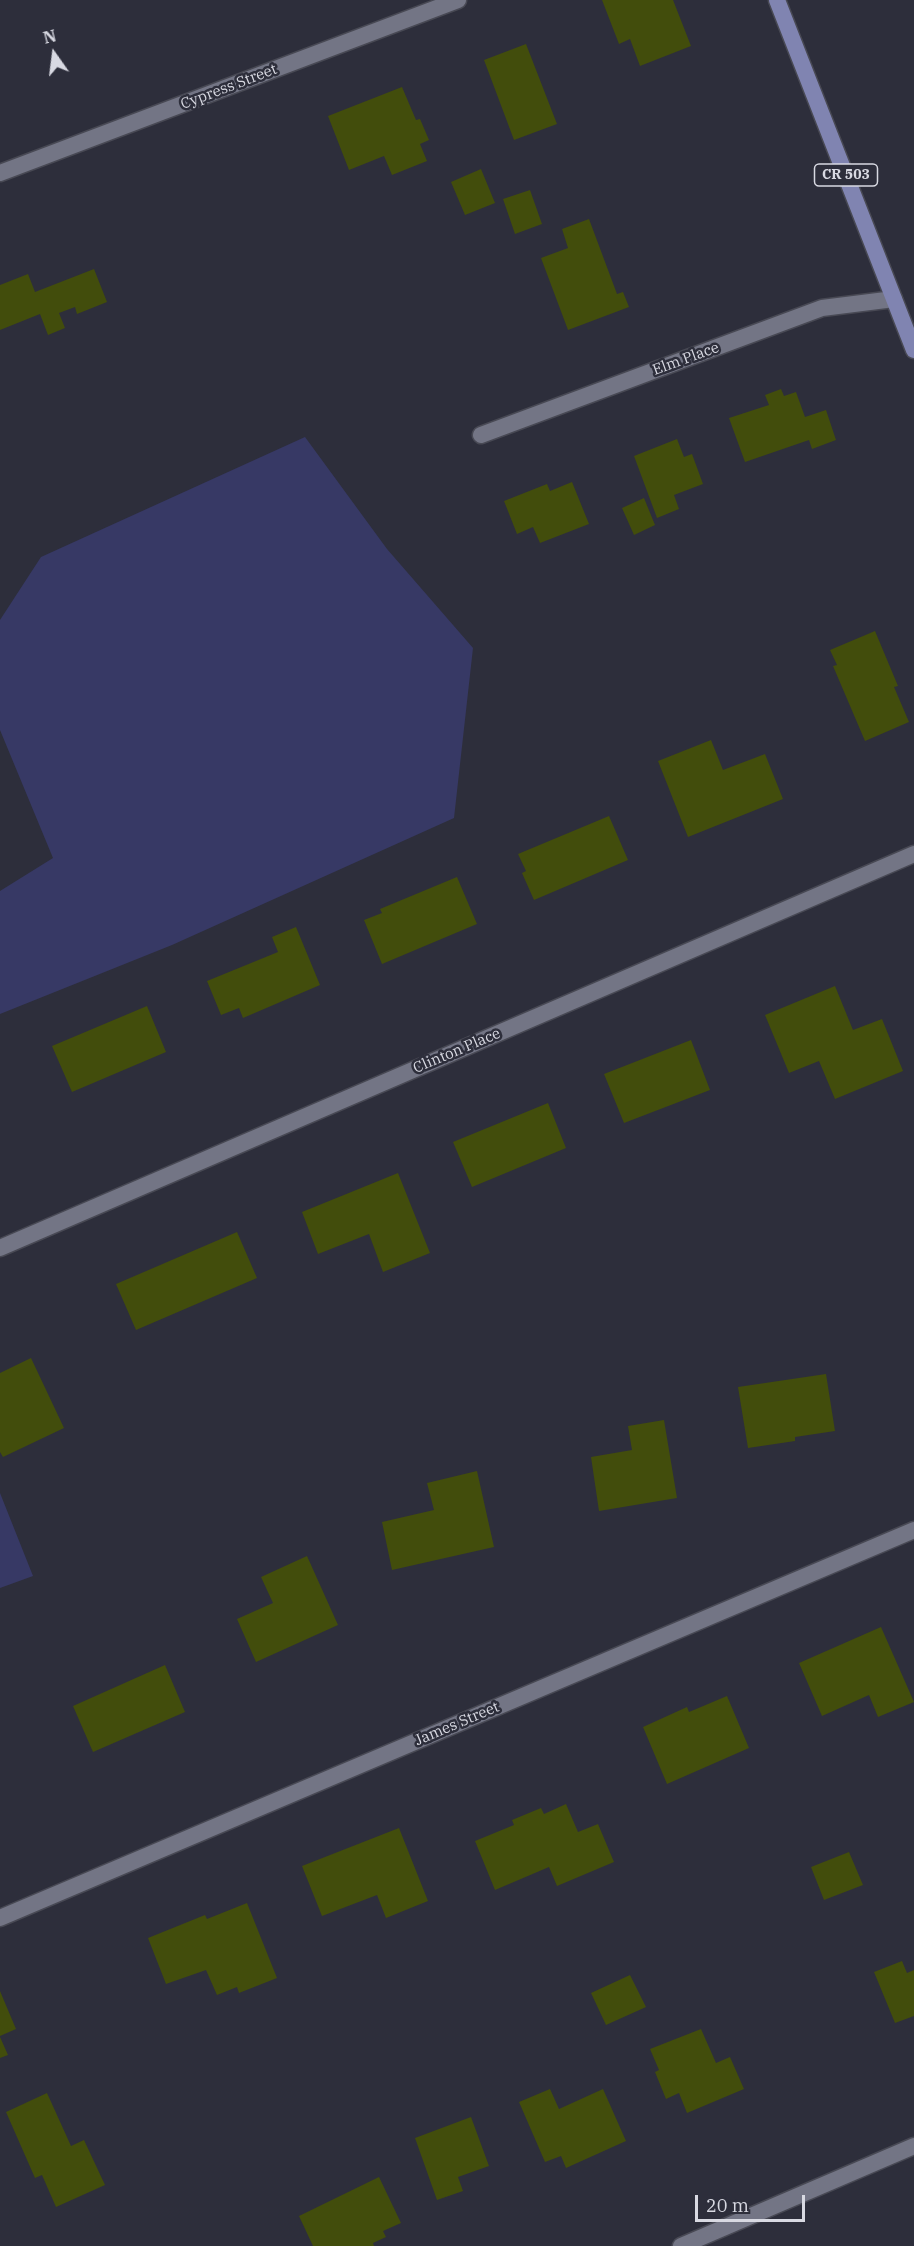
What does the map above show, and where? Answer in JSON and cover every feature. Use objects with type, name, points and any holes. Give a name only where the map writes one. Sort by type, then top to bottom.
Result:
[{"type":"main road","name":"CR 503","points":[[777,0],[914,350]]},
{"type":"street","name":"Cypress Street","points":[[0,173],[458,0]]},
{"type":"street","name":"Elm Place","points":[[482,435],[822,308],[894,299]]},
{"type":"street","name":"Clinton Place","points":[[0,1248],[914,854]]},
{"type":"street","name":"James Street","points":[[0,1918],[914,1530]]},
{"type":"street","points":[[681,2246],[914,2146]]},
{"type":"shaded area","points":[[305,437],[387,549],[473,648],[454,818],[172,945],[0,1014],[0,891],[53,858],[0,730],[0,620],[41,557]]},
{"type":"shaded area","points":[[0,1493],[33,1576],[0,1588]]},
{"type":"building","points":[[602,0],[673,0],[691,46],[640,66],[630,39],[619,44]]},
{"type":"building","points":[[526,44],[557,124],[514,140],[484,60]]},
{"type":"building","points":[[402,87],[416,120],[420,119],[429,140],[420,144],[427,161],[392,175],[384,156],[349,170],[328,116]]},
{"type":"building","points":[[481,169],[495,203],[465,215],[451,182]]},
{"type":"building","points":[[530,190],[542,224],[515,234],[503,199]]},
{"type":"building","points":[[589,219],[617,294],[623,292],[629,307],[568,330],[541,258],[568,248],[562,229]]},
{"type":"building","points":[[94,269],[107,302],[77,314],[75,307],[59,313],[65,328],[48,335],[40,314],[0,330],[0,285],[28,274],[35,292]]},
{"type":"building","points":[[781,389],[784,396],[796,392],[805,417],[826,410],[836,440],[812,449],[809,440],[745,462],[729,418],[769,405],[765,395]]},
{"type":"building","points":[[677,439],[684,457],[692,454],[703,484],[674,495],[679,509],[657,518],[634,456]]},
{"type":"building","points":[[572,482],[589,524],[540,543],[533,527],[517,534],[504,501],[547,484],[550,491]]},
{"type":"building","points":[[644,498],[655,525],[634,535],[622,508]]},
{"type":"building","points":[[875,631],[898,686],[894,687],[909,722],[865,741],[833,666],[837,665],[830,650]]},
{"type":"building","points":[[711,740],[723,770],[765,754],[783,799],[688,837],[658,761]]},
{"type":"building","points":[[609,816],[628,860],[534,900],[522,873],[526,871],[518,854]]},
{"type":"building","points":[[457,877],[477,924],[382,964],[364,920],[382,913],[380,909]]},
{"type":"building","points":[[296,927],[320,985],[243,1018],[239,1008],[221,1015],[207,981],[278,952],[272,937]]},
{"type":"building","points":[[835,986],[853,1030],[882,1019],[903,1071],[835,1099],[819,1061],[789,1073],[765,1015]]},
{"type":"building","points":[[147,1006],[166,1052],[72,1092],[52,1046]]},
{"type":"building","points":[[691,1040],[710,1090],[624,1123],[604,1074]]},
{"type":"building","points":[[548,1103],[566,1148],[472,1187],[453,1142]]},
{"type":"building","points":[[398,1173],[430,1253],[383,1272],[369,1234],[318,1254],[302,1212]]},
{"type":"building","points":[[237,1232],[257,1278],[136,1330],[116,1284]]},
{"type":"building","points":[[31,1358],[64,1428],[3,1457],[0,1452],[0,1373]]},
{"type":"building","points":[[826,1374],[835,1431],[795,1437],[795,1441],[748,1448],[738,1387]]},
{"type":"building","points":[[664,1420],[677,1498],[599,1511],[591,1457],[632,1450],[628,1426]]},
{"type":"building","points":[[477,1471],[494,1547],[392,1570],[382,1522],[434,1510],[427,1483]]},
{"type":"building","points":[[307,1556],[338,1625],[256,1662],[237,1619],[273,1603],[261,1577]]},
{"type":"building","points":[[881,1627],[914,1702],[878,1717],[869,1695],[822,1716],[799,1663]]},
{"type":"building","points":[[165,1665],[185,1712],[93,1752],[73,1706]]},
{"type":"building","points":[[727,1696],[749,1748],[667,1784],[643,1727],[687,1707],[689,1712]]},
{"type":"building","points":[[566,1804],[578,1832],[598,1824],[614,1862],[557,1886],[549,1867],[495,1890],[475,1841],[514,1825],[512,1820],[541,1808],[544,1814]]},
{"type":"building","points":[[399,1828],[428,1901],[386,1918],[377,1895],[322,1916],[302,1866]]},
{"type":"building","points":[[849,1852],[863,1885],[824,1900],[811,1867]]},
{"type":"building","points":[[247,1903],[277,1978],[239,1993],[237,1987],[217,1995],[206,1970],[166,1984],[148,1938],[205,1915],[207,1919]]},
{"type":"building","points":[[902,1961],[907,1973],[914,1970],[914,2016],[895,2023],[874,1972]]},
{"type":"building","points":[[630,1975],[646,2007],[606,2025],[591,1993]]},
{"type":"building","points":[[0,1991],[16,2029],[0,2036]]},
{"type":"building","points":[[701,2029],[716,2063],[730,2057],[744,2089],[687,2113],[679,2093],[666,2099],[655,2072],[659,2070],[650,2049]]},
{"type":"building","points":[[0,2037],[8,2055],[0,2058]]},
{"type":"building","points":[[550,2089],[559,2109],[603,2089],[626,2141],[566,2168],[561,2156],[545,2162],[519,2102]]},
{"type":"building","points":[[47,2093],[71,2146],[84,2140],[105,2185],[56,2207],[42,2175],[35,2178],[6,2112]]},
{"type":"building","points":[[471,2117],[489,2166],[458,2177],[463,2191],[437,2200],[415,2138]]},
{"type":"building","points":[[379,2177],[401,2223],[383,2231],[386,2237],[373,2243],[374,2246],[313,2246],[299,2216]]}]
